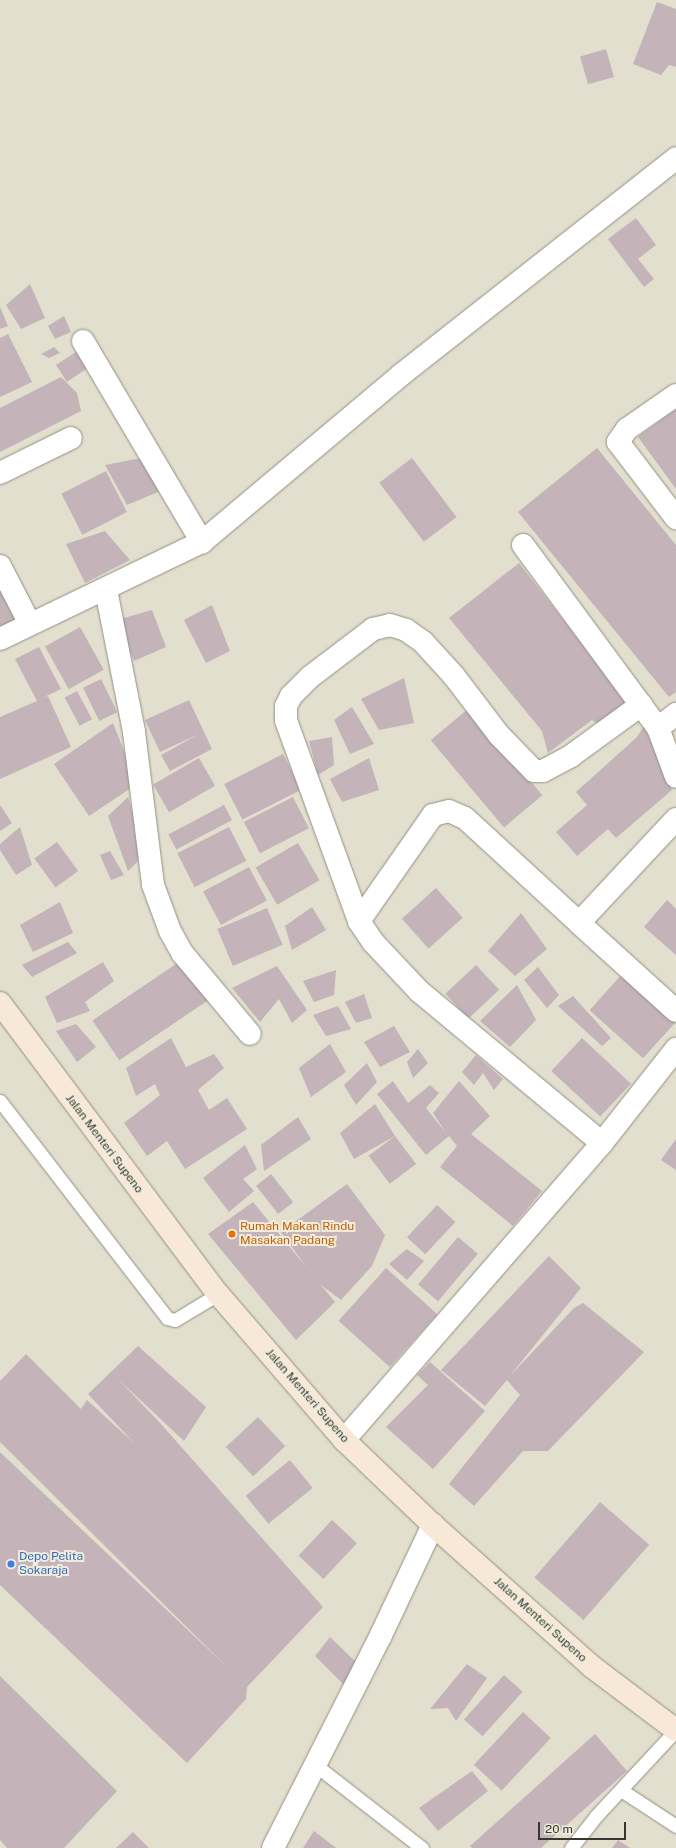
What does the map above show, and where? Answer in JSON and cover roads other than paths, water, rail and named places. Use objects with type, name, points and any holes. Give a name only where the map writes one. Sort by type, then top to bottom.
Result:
[{"type":"main road","name":"Jalan Menteri Supeno","points":[[0,1003],[218,1294],[344,1440],[433,1525],[591,1666],[676,1730]]},
{"type":"street","points":[[0,639],[106,590],[202,542],[402,374],[676,158]]},
{"type":"street","points":[[83,341],[202,542]]},
{"type":"street","points":[[676,395],[627,429],[618,442],[676,518]]},
{"type":"street","points":[[0,473],[71,438]]},
{"type":"street","points":[[523,545],[658,728],[676,777]]},
{"type":"street","points":[[0,566],[30,624]]},
{"type":"street","points":[[106,590],[134,732],[153,885],[170,931],[183,954],[250,1034]]},
{"type":"street","points":[[602,1143],[419,991],[373,942],[359,921],[286,720],[286,706],[291,696],[310,677],[373,629],[390,625],[406,630],[423,642],[454,676],[499,735],[534,771],[542,771],[571,756],[641,705]]},
{"type":"street","points":[[658,728],[676,714]]},
{"type":"street","points":[[359,921],[433,815],[449,811],[465,818],[676,1011]]},
{"type":"street","points":[[579,923],[676,819]]},
{"type":"street","points":[[344,1440],[602,1143],[676,1049]]},
{"type":"street","points":[[273,1848],[314,1764],[381,1635],[433,1525]]},
{"type":"lane","points":[[0,1101],[167,1318],[174,1320],[218,1294]]},
{"type":"lane","points":[[570,1848],[596,1816],[676,1730]]},
{"type":"lane","points":[[314,1764],[422,1848]]},
{"type":"lane","points":[[621,1790],[676,1826]]},
{"type":"place","name":"Rumah Makan Rindu Masakan Padang","points":[[232,1234]]},
{"type":"place","name":"Depo Pelita Sokaraja","points":[[11,1564]]}]
